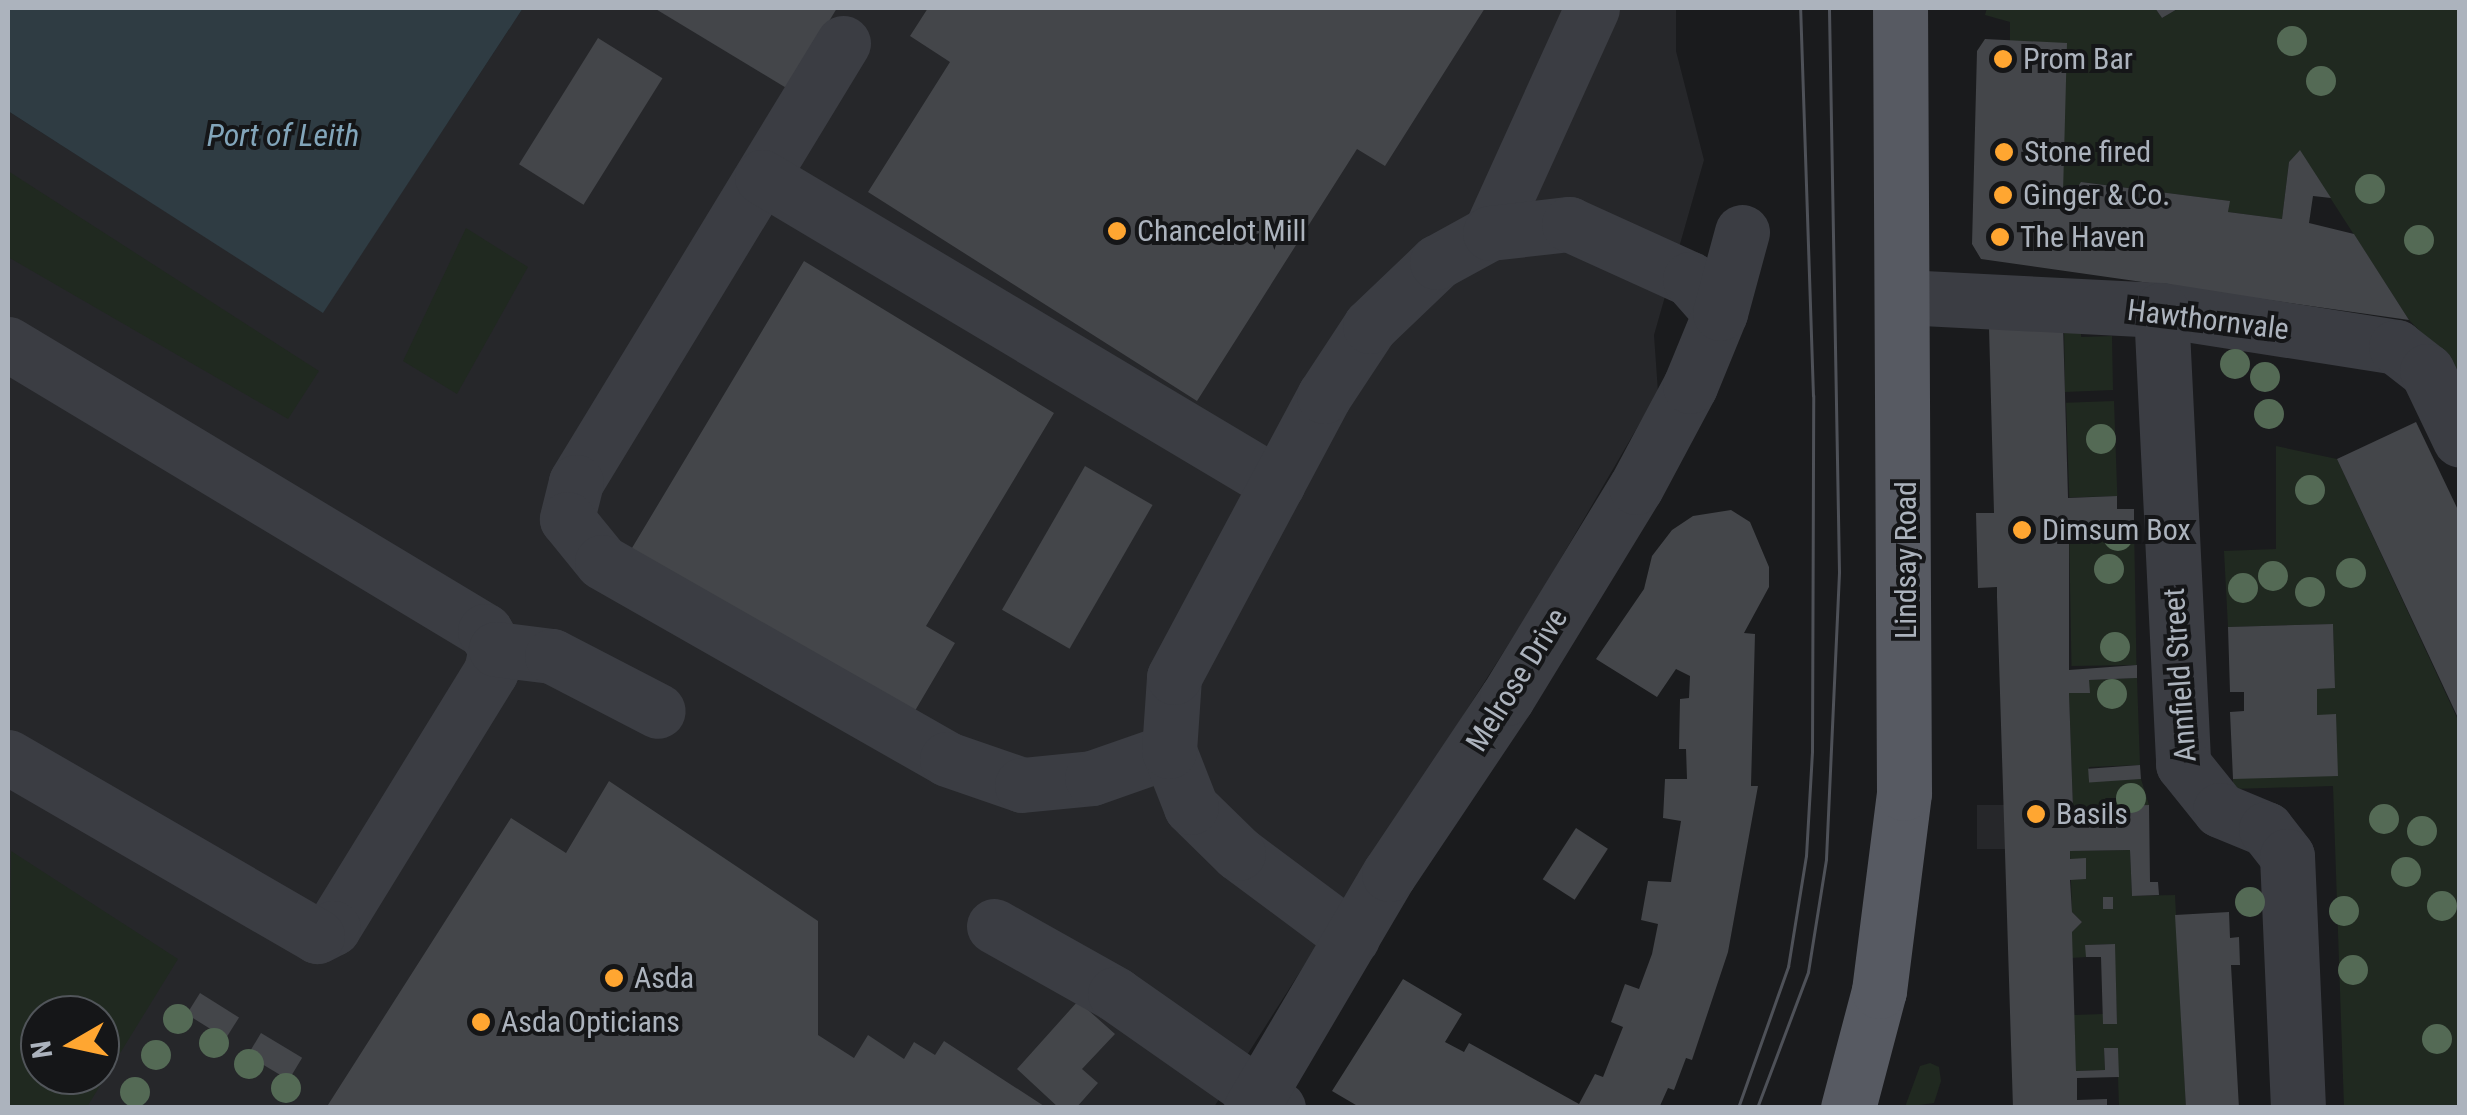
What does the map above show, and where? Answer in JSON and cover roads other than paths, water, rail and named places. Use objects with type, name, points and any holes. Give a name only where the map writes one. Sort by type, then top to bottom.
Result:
[{"type":"main road","name":"Lindsay Road","points":[[1848,1108],[1879,992],[1901,840],[1908,683],[1900,8]]},
{"type":"street","points":[[1490,233],[1592,8]]},
{"type":"street","points":[[854,24],[576,482],[567,519],[602,562],[946,760],[1022,785],[1092,778],[1170,751]]},
{"type":"street","points":[[762,177],[1276,484]]},
{"type":"street","points":[[1352,938],[1238,854],[1192,806],[1170,751],[1174,677],[1276,484],[1370,326],[1437,262],[1490,233],[1569,224],[1690,279],[1720,313]]},
{"type":"street","name":"Melrose Drive","points":[[1262,1104],[1352,938],[1636,487],[1720,313],[1742,232]]},
{"type":"street","name":"Hawthornvale","points":[[1903,297],[2160,310],[2396,348],[2427,371],[2460,440]]},
{"type":"street","name":"Annfield Street","points":[[2160,310],[2183,764],[2191,783],[2220,810],[2266,829],[2287,856],[2298,1108]]},
{"type":"street","points":[[8,344],[485,631],[496,649],[491,670],[334,928],[317,936],[8,757]]},
{"type":"street","points":[[496,649],[552,656],[658,711]]},
{"type":"street","points":[[994,926],[1114,994],[1262,1104]]},
{"type":"water","name":"Port of Leith","points":[[8,8],[523,8],[323,313],[8,111]]},
{"type":"tram line","points":[[1738,1108],[1788,967],[1806,856],[1812,752],[1813,396],[1800,8]]},
{"type":"tram line","points":[[1757,1108],[1808,972],[1826,859],[1839,572],[1829,8]]},
{"type":"place","name":"Prom Bar","points":[[2003,59]]},
{"type":"place","name":"Stone fired","points":[[2004,152]]},
{"type":"place","name":"Ginger & Co.","points":[[2003,195]]},
{"type":"place","name":"Chancelot Mill","points":[[1117,231]]},
{"type":"place","name":"The Haven","points":[[2000,237]]},
{"type":"place","name":"Dimsum Box","points":[[2022,530]]},
{"type":"place","name":"Basils","points":[[2036,814]]},
{"type":"place","name":"Asda","points":[[614,978]]},
{"type":"place","name":"Asda Opticians","points":[[481,1022]]}]
